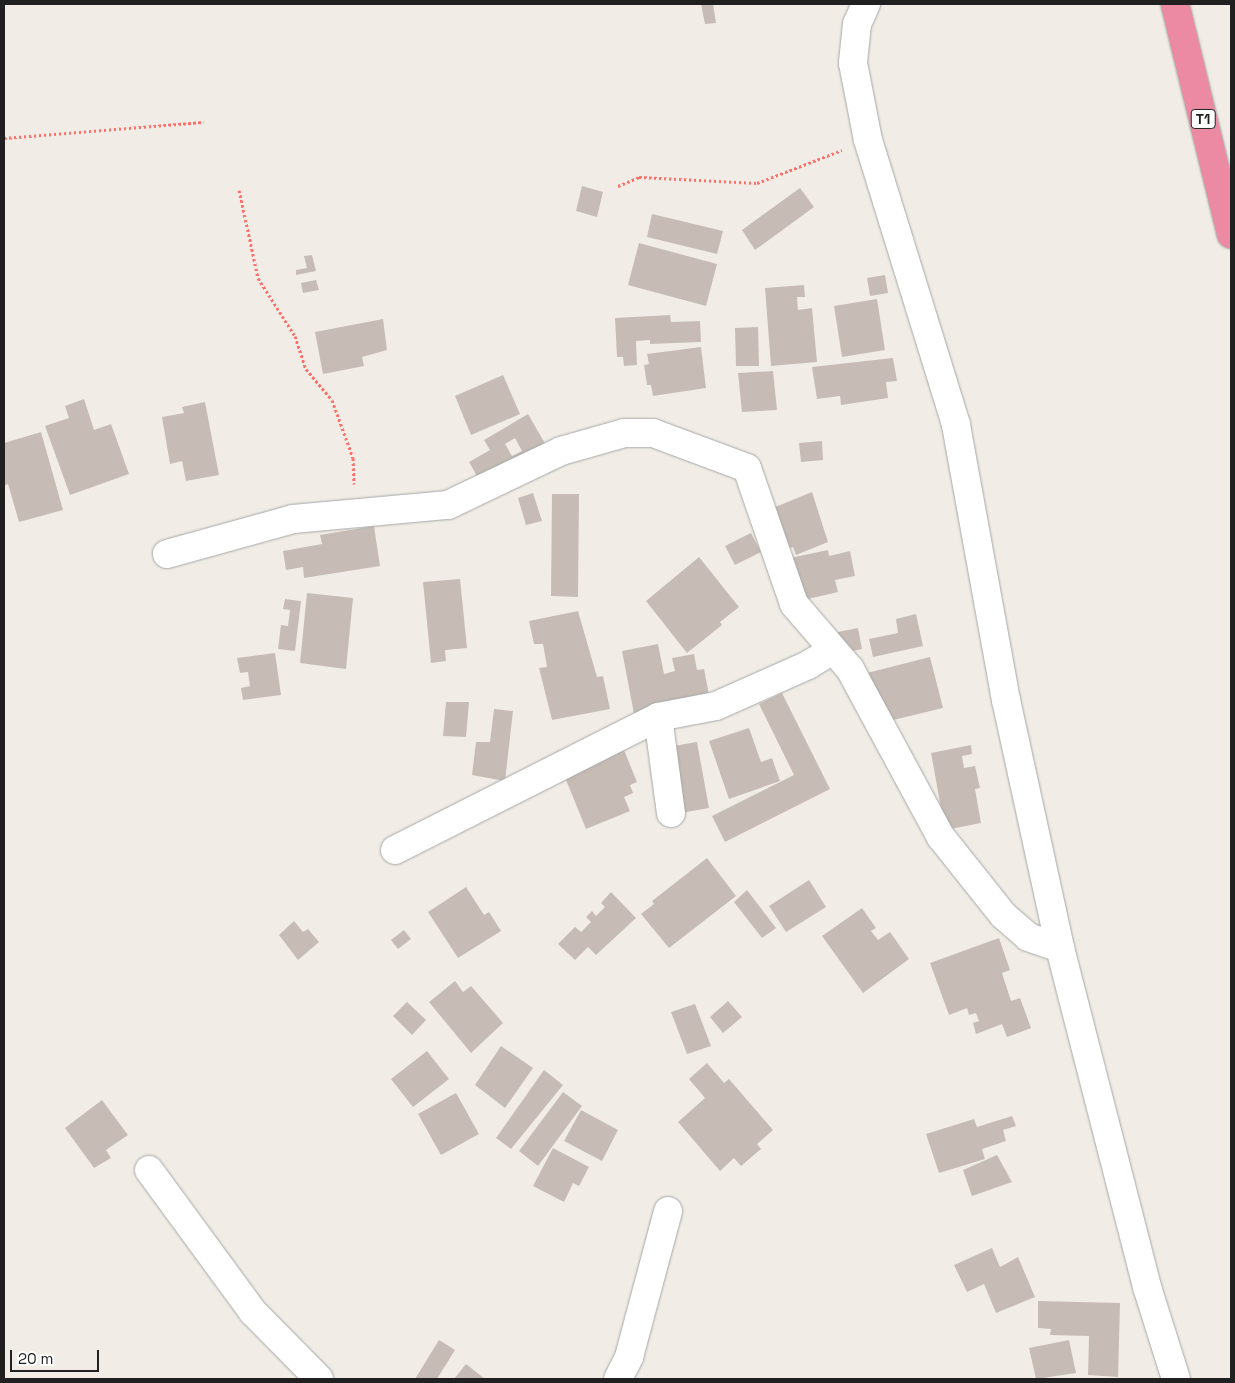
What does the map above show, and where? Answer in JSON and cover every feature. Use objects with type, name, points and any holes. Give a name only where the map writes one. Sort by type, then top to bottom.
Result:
[{"type":"highway","name":"T1","points":[[1175,4],[1231,234]]},
{"type":"street","points":[[866,4],[857,24],[853,63],[868,140],[956,425],[1006,700],[1060,948],[1147,1287],[1176,1379]]},
{"type":"street","points":[[167,554],[293,519],[448,506],[561,451],[624,433],[652,433],[747,468],[794,604],[850,669],[941,837],[1003,915],[1028,936],[1060,948]]},
{"type":"street","points":[[395,850],[658,718],[716,706],[808,666],[834,650]]},
{"type":"street","points":[[658,718],[671,814]]},
{"type":"street","points":[[149,1170],[254,1312],[319,1379]]},
{"type":"street","points":[[618,1379],[629,1357],[668,1211]]},
{"type":"path","points":[[4,138],[203,122]]},
{"type":"path","points":[[618,186],[639,177],[757,183],[868,140]]},
{"type":"path","points":[[240,190],[258,278],[295,336],[306,369],[332,400],[353,458],[354,515]]},
{"type":"building","points":[[701,4],[713,4],[716,23],[705,24]]},
{"type":"building","points":[[582,186],[603,192],[597,217],[576,211]]},
{"type":"building","points":[[800,188],[814,207],[755,250],[742,230]]},
{"type":"building","points":[[652,214],[723,231],[717,254],[647,237]]},
{"type":"building","points":[[639,243],[717,264],[706,306],[628,285]]},
{"type":"building","points":[[312,255],[316,271],[296,275],[296,270],[307,268],[304,256]]},
{"type":"building","points":[[885,275],[888,293],[870,296],[867,278]]},
{"type":"building","points":[[316,280],[319,290],[303,293],[301,283]]},
{"type":"building","points":[[804,285],[805,297],[797,297],[798,310],[812,308],[817,362],[771,366],[765,288]]},
{"type":"building","points":[[877,299],[885,350],[842,357],[834,306]]},
{"type":"building","points":[[670,315],[671,322],[700,321],[701,342],[650,344],[650,340],[636,341],[637,365],[624,366],[623,357],[617,357],[615,318]]},
{"type":"building","points":[[383,319],[387,350],[362,357],[364,366],[323,374],[315,332]]},
{"type":"building","points":[[758,327],[759,366],[736,366],[735,328]]},
{"type":"building","points":[[701,347],[706,388],[653,396],[651,385],[647,385],[644,365],[649,364],[647,354]]},
{"type":"building","points":[[893,358],[897,381],[886,382],[888,398],[841,405],[840,396],[817,399],[812,367]]},
{"type":"building","points":[[773,371],[777,410],[742,412],[738,373]]},
{"type":"building","points":[[503,375],[520,414],[471,435],[455,396]]},
{"type":"building","points":[[84,399],[94,430],[111,424],[129,474],[70,495],[45,426],[69,418],[65,406]]},
{"type":"building","points":[[205,402],[219,475],[186,481],[182,461],[170,464],[162,417],[184,413],[182,407]]},
{"type":"building","points":[[528,414],[547,447],[482,485],[469,462],[490,450],[484,440]],"holes":[[[515,438],[522,451],[512,456],[505,444]]]},
{"type":"building","points":[[41,432],[63,510],[19,522],[8,484],[4,486],[4,443]]},
{"type":"building","points":[[822,441],[823,460],[801,462],[799,443]]},
{"type":"building","points":[[812,492],[828,542],[796,555],[793,547],[784,550],[768,510]]},
{"type":"building","points":[[533,493],[542,521],[526,525],[518,498]]},
{"type":"building","points":[[552,494],[579,494],[578,597],[551,596]]},
{"type":"building","points":[[374,526],[380,566],[304,578],[303,567],[286,570],[283,551],[322,544],[320,535]]},
{"type":"building","points":[[751,533],[761,552],[735,565],[725,546]]},
{"type":"building","points":[[828,550],[829,556],[850,551],[855,576],[835,580],[838,592],[799,601],[790,558]]},
{"type":"building","points":[[699,557],[739,607],[720,622],[722,625],[687,653],[646,601]]},
{"type":"building","points":[[460,579],[467,648],[445,650],[446,661],[431,663],[423,582]]},
{"type":"building","points":[[307,593],[353,598],[346,669],[300,663]]},
{"type":"building","points":[[285,599],[301,601],[295,651],[278,649],[281,625],[288,626],[290,610],[283,609]]},
{"type":"building","points":[[578,611],[597,677],[603,676],[610,709],[552,720],[539,668],[547,667],[543,644],[534,644],[529,621]]},
{"type":"building","points":[[916,614],[923,646],[873,657],[869,639],[898,633],[896,619]]},
{"type":"building","points":[[858,628],[862,649],[842,653],[838,632]]},
{"type":"building","points":[[658,644],[664,674],[675,671],[672,658],[694,654],[697,670],[704,669],[710,700],[634,714],[622,651]]},
{"type":"building","points":[[275,653],[281,695],[243,700],[241,688],[250,686],[248,672],[240,673],[237,658]]},
{"type":"building","points":[[930,657],[943,708],[889,721],[885,704],[875,706],[867,673]]},
{"type":"building","points":[[782,693],[830,789],[725,842],[712,816],[794,775],[759,704]]},
{"type":"building","points":[[446,702],[469,702],[466,737],[443,736]]},
{"type":"building","points":[[494,709],[513,711],[505,781],[472,775],[476,742],[490,742]]},
{"type":"building","points":[[749,728],[761,762],[772,758],[780,781],[729,799],[709,741]]},
{"type":"building","points":[[697,742],[709,808],[681,813],[668,747]]},
{"type":"building","points":[[971,745],[972,754],[962,756],[964,768],[975,766],[980,788],[975,789],[981,823],[945,830],[931,753]]},
{"type":"building","points":[[624,750],[637,782],[630,785],[633,793],[624,797],[630,811],[586,829],[564,775]]},
{"type":"building","points":[[707,858],[736,896],[669,948],[641,914],[654,904],[652,901]]},
{"type":"building","points":[[809,880],[826,907],[786,932],[769,906]]},
{"type":"building","points":[[466,887],[484,915],[489,912],[501,931],[458,958],[428,912]]},
{"type":"building","points":[[747,890],[776,928],[762,938],[734,902]]},
{"type":"building","points":[[611,892],[636,918],[596,955],[588,947],[575,960],[558,944],[575,927],[581,932],[591,922],[586,917],[592,911],[596,916],[605,907],[601,903]]},
{"type":"building","points":[[862,908],[876,928],[871,931],[878,940],[890,932],[909,959],[863,993],[822,936]]},
{"type":"building","points":[[294,921],[303,932],[308,929],[319,942],[298,960],[279,935]]},
{"type":"building","points":[[404,930],[411,939],[398,949],[391,940]]},
{"type":"building","points":[[999,938],[1010,970],[1002,973],[1011,1001],[1020,998],[1031,1028],[1007,1037],[1002,1024],[976,1034],[973,1023],[979,1021],[976,1013],[969,1015],[967,1008],[949,1015],[930,963]]},
{"type":"building","points":[[455,981],[463,992],[471,986],[503,1023],[471,1053],[429,1002]]},
{"type":"building","points":[[728,1001],[742,1017],[723,1033],[710,1017]]},
{"type":"building","points":[[407,1002],[426,1020],[412,1035],[393,1016]]},
{"type":"building","points":[[695,1004],[711,1046],[687,1054],[671,1012]]},
{"type":"building","points":[[501,1046],[533,1068],[505,1108],[475,1085]]},
{"type":"building","points":[[427,1051],[449,1079],[413,1107],[391,1079]]},
{"type":"building","points":[[707,1063],[724,1083],[729,1079],[773,1130],[757,1144],[761,1149],[741,1166],[734,1158],[720,1171],[678,1122],[705,1098],[689,1079]]},
{"type":"building","points":[[544,1070],[563,1085],[511,1149],[496,1138]]},
{"type":"building","points":[[563,1092],[582,1106],[538,1166],[519,1151]]},
{"type":"building","points":[[456,1093],[479,1134],[441,1155],[418,1114]]},
{"type":"building","points":[[102,1100],[128,1135],[106,1150],[111,1158],[94,1168],[65,1128]]},
{"type":"building","points":[[581,1110],[618,1130],[602,1161],[564,1141]]},
{"type":"building","points":[[1012,1116],[1016,1126],[1003,1130],[1006,1141],[982,1149],[985,1159],[939,1173],[926,1134],[974,1119],[977,1127]]},
{"type":"building","points":[[553,1148],[589,1167],[579,1186],[573,1183],[564,1202],[533,1186]]},
{"type":"building","points":[[997,1155],[1012,1182],[972,1196],[963,1170]]},
{"type":"building","points":[[992,1248],[1000,1267],[1018,1257],[1035,1297],[996,1313],[984,1284],[967,1292],[954,1265]]},
{"type":"building","points":[[1038,1301],[1120,1303],[1118,1377],[1088,1375],[1089,1336],[1050,1335],[1051,1329],[1038,1328]]},
{"type":"building","points":[[439,1340],[455,1350],[437,1379],[415,1379]]},
{"type":"building","points":[[1069,1340],[1076,1373],[1036,1379],[1029,1348]]},
{"type":"building","points":[[466,1364],[485,1379],[454,1379]]}]
